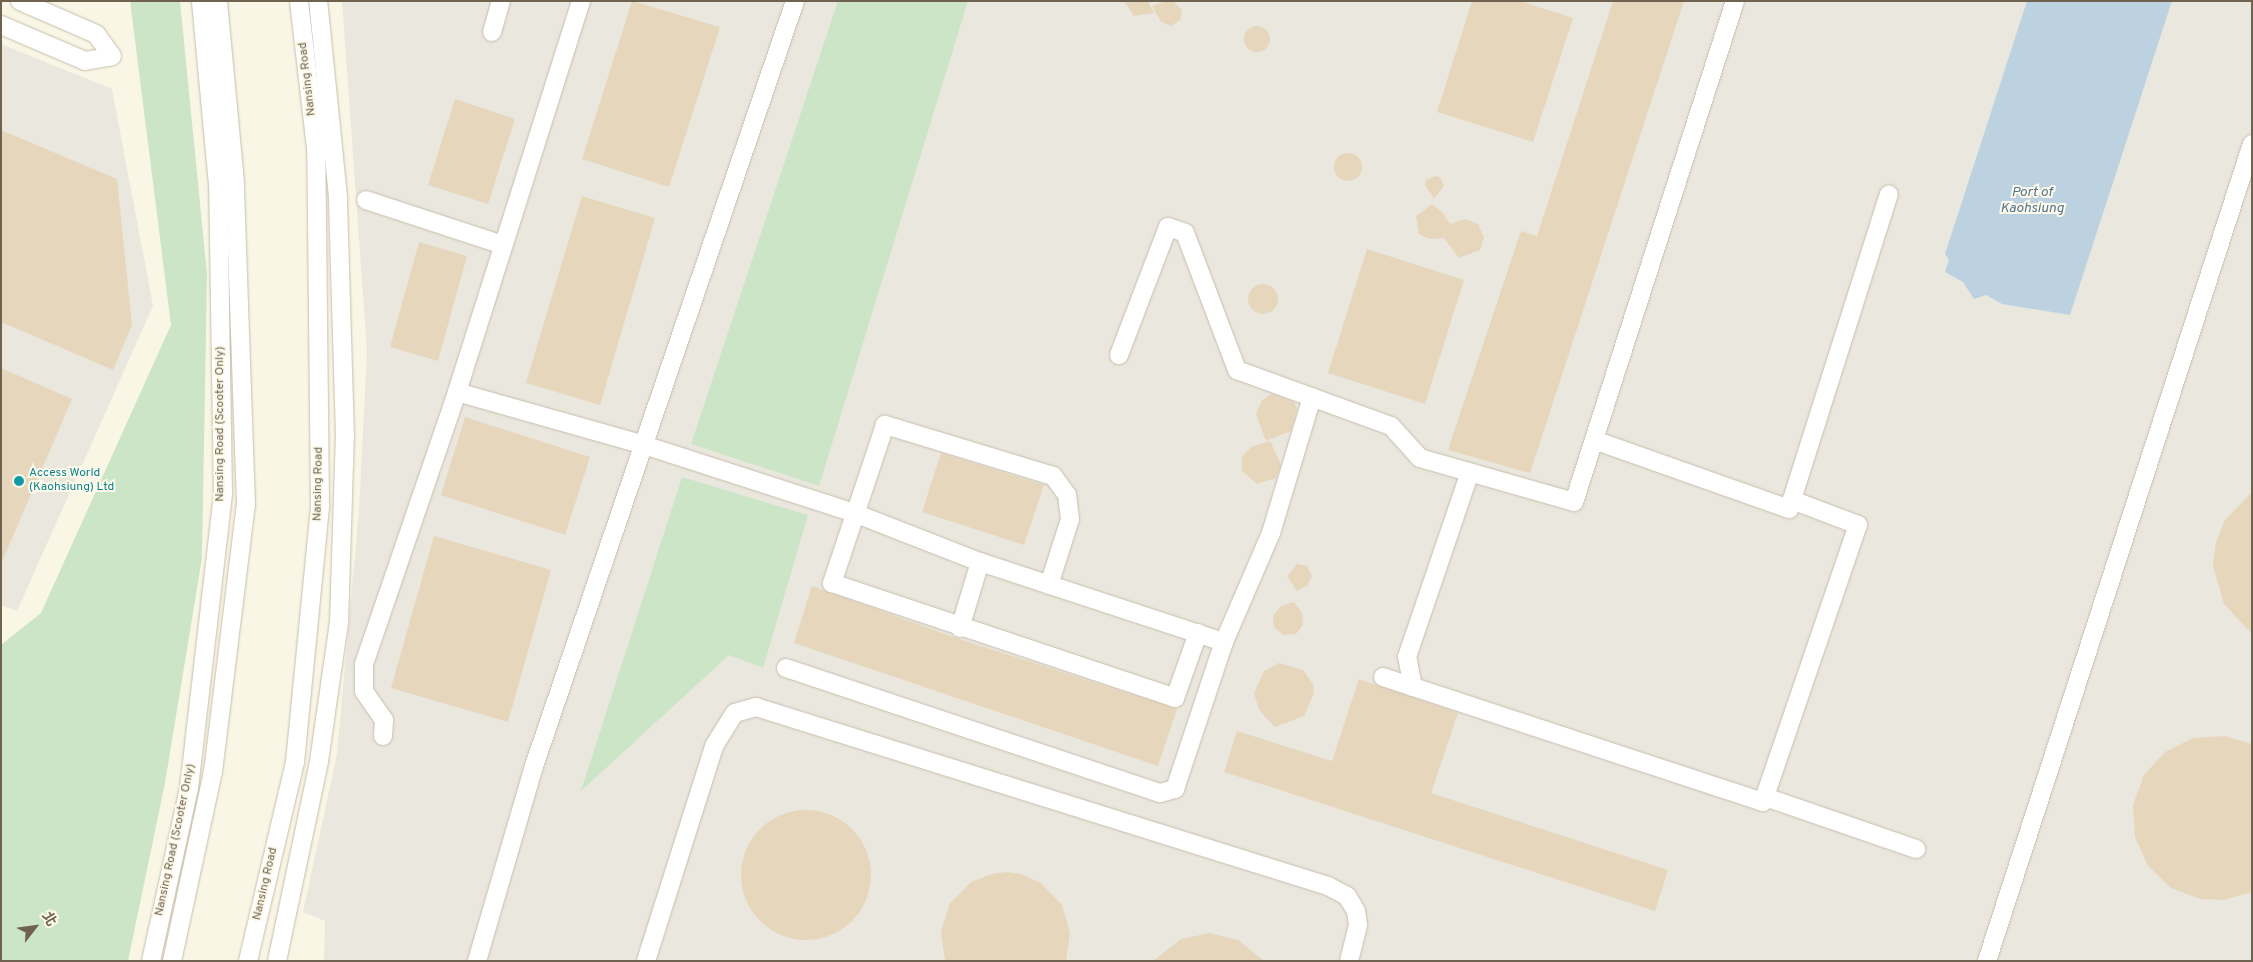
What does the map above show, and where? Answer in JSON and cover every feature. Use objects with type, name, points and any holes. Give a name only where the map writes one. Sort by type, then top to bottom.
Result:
[{"type":"street","points":[[1,24],[86,61],[112,56],[96,34],[20,1]]},
{"type":"street","name":"Nansing Road (Scooter Only)","points":[[151,961],[189,788],[223,494],[218,184],[201,1]]},
{"type":"street","points":[[172,961],[213,772],[246,505],[235,182],[218,1]]},
{"type":"street","name":"Nansing Road","points":[[248,961],[295,762],[320,506],[316,148],[299,1]]},
{"type":"street","points":[[277,961],[319,760],[339,623],[345,437],[338,197],[318,1]]},
{"type":"street","points":[[492,32],[501,1]]},
{"type":"street","points":[[383,736],[384,720],[364,691],[364,664],[457,392],[580,1]]},
{"type":"street","points":[[477,961],[534,766],[795,1]]},
{"type":"street","points":[[1119,355],[1168,227],[1186,233],[1237,370],[1391,426],[1420,458],[1574,502],[1735,1]]},
{"type":"street","points":[[1987,961],[2252,144]]},
{"type":"street","points":[[1594,440],[1789,509],[1889,194]]},
{"type":"street","points":[[366,200],[503,245]]},
{"type":"street","points":[[457,392],[644,445],[854,513],[980,562],[1224,642]]},
{"type":"street","points":[[786,668],[1160,792],[1175,789],[1224,642],[1271,533],[1312,397]]},
{"type":"street","points":[[1049,585],[1070,519],[1067,495],[1053,476],[885,425],[854,513],[832,584],[1175,698],[1198,633]]},
{"type":"street","points":[[1413,687],[1407,657],[1470,472]]},
{"type":"street","points":[[1383,677],[1763,802],[1858,525],[1792,500]]},
{"type":"street","points":[[960,628],[980,562]]},
{"type":"street","points":[[646,961],[714,746],[735,712],[756,707],[1328,886],[1347,896],[1356,912],[1358,926],[1349,961]]},
{"type":"street","points":[[1765,797],[1916,849]]},
{"type":"shaded area","points":[[342,1],[2035,1],[2069,315],[2172,1],[2252,1],[2252,961],[324,961],[325,921],[303,912],[337,754],[359,511],[367,351]]},
{"type":"shaded area","points":[[1,44],[112,89],[153,306],[17,611],[1,605]]},
{"type":"green space","points":[[130,1],[180,1],[207,274],[202,558],[165,783],[128,961],[1,961],[1,645],[41,613],[171,325]]},
{"type":"green space","points":[[838,1],[968,1],[819,486],[691,444]]},
{"type":"green space","points":[[682,477],[808,515],[763,668],[729,655],[581,791]]},
{"type":"water","name":"Port of Kaohsiung","points":[[2027,1],[2172,1],[2070,315],[2002,304],[1986,295],[1974,299],[1963,282],[1945,272],[1949,260],[1945,254]]},
{"type":"building","points":[[632,1],[720,27],[669,187],[582,159]]},
{"type":"building","points":[[1124,1],[1148,1],[1154,13],[1134,16]]},
{"type":"building","points":[[1167,1],[1174,2],[1182,10],[1180,20],[1171,26],[1161,22],[1152,6]]},
{"type":"building","points":[[1472,1],[1521,1],[1573,18],[1533,142],[1437,112]]},
{"type":"building","points":[[1613,1],[1684,1],[1530,473],[1448,450],[1521,231],[1537,236]]},
{"type":"building","points":[[1257,26],[1266,30],[1270,39],[1266,48],[1257,52],[1248,48],[1244,39],[1248,30]]},
{"type":"building","points":[[455,99],[515,119],[488,204],[428,185]]},
{"type":"building","points":[[1,130],[117,179],[132,325],[113,370],[1,322]]},
{"type":"building","points":[[1348,153],[1358,157],[1362,167],[1358,177],[1348,181],[1338,177],[1334,167],[1338,157]]},
{"type":"building","points":[[1435,176],[1440,177],[1444,186],[1434,199],[1425,185],[1426,180]]},
{"type":"building","points":[[582,196],[655,218],[600,405],[526,383]]},
{"type":"building","points":[[1432,204],[1443,213],[1450,224],[1465,219],[1478,224],[1484,237],[1480,250],[1459,258],[1444,238],[1430,239],[1419,234],[1416,216]]},
{"type":"building","points":[[419,242],[467,256],[438,361],[390,347]]},
{"type":"building","points":[[1367,249],[1464,280],[1425,404],[1328,373]]},
{"type":"building","points":[[1263,284],[1274,288],[1278,299],[1274,310],[1263,314],[1252,310],[1248,299],[1252,288]]},
{"type":"building","name":"Access World (Kaohsiung) Ltd","points":[[1,368],[72,399],[1,564]]},
{"type":"building","points":[[1272,394],[1294,402],[1297,409],[1291,431],[1266,441],[1256,414],[1262,400]]},
{"type":"building","points":[[465,417],[590,457],[565,535],[441,495]]},
{"type":"building","points":[[1270,441],[1281,464],[1276,478],[1257,484],[1242,471],[1242,457],[1251,447]]},
{"type":"building","points":[[941,453],[1044,485],[1024,545],[922,512]]},
{"type":"building","points":[[2252,492],[2252,634],[2224,604],[2213,566],[2216,542],[2225,520]]},
{"type":"building","points":[[434,536],[551,570],[508,722],[391,688]]},
{"type":"building","points":[[1297,564],[1307,566],[1312,576],[1308,585],[1297,591],[1287,576]]},
{"type":"building","points":[[812,586],[956,638],[1177,709],[1158,766],[794,643]]},
{"type":"building","points":[[1294,602],[1302,613],[1303,625],[1296,634],[1283,635],[1274,627],[1273,616],[1281,606]]},
{"type":"building","points":[[1279,663],[1303,670],[1313,684],[1314,693],[1304,716],[1275,727],[1259,710],[1254,693],[1264,671]]},
{"type":"building","points":[[1359,679],[1458,713],[1431,793],[1668,870],[1655,911],[1224,772],[1237,731],[1332,761]]},
{"type":"building","points":[[2225,736],[2252,744],[2252,892],[2224,900],[2200,899],[2171,888],[2148,866],[2135,837],[2133,805],[2144,775],[2165,752],[2193,738]]},
{"type":"building","points":[[806,810],[819,811],[831,815],[852,829],[866,850],[870,862],[870,888],[866,900],[852,921],[831,935],[819,939],[806,940],[793,939],[781,935],[760,921],[746,900],[742,888],[741,875],[742,862],[746,850],[760,829],[781,815],[793,811]]},
{"type":"building","points":[[1006,872],[1021,874],[1041,883],[1062,905],[1070,933],[1066,961],[945,961],[941,931],[950,903],[971,882],[992,874]]},
{"type":"building","points":[[1210,933],[1238,940],[1264,961],[1153,961],[1181,939]]},
{"type":"place","name":"Access World (Kaohsiung) Ltd","points":[[19,481]]}]
